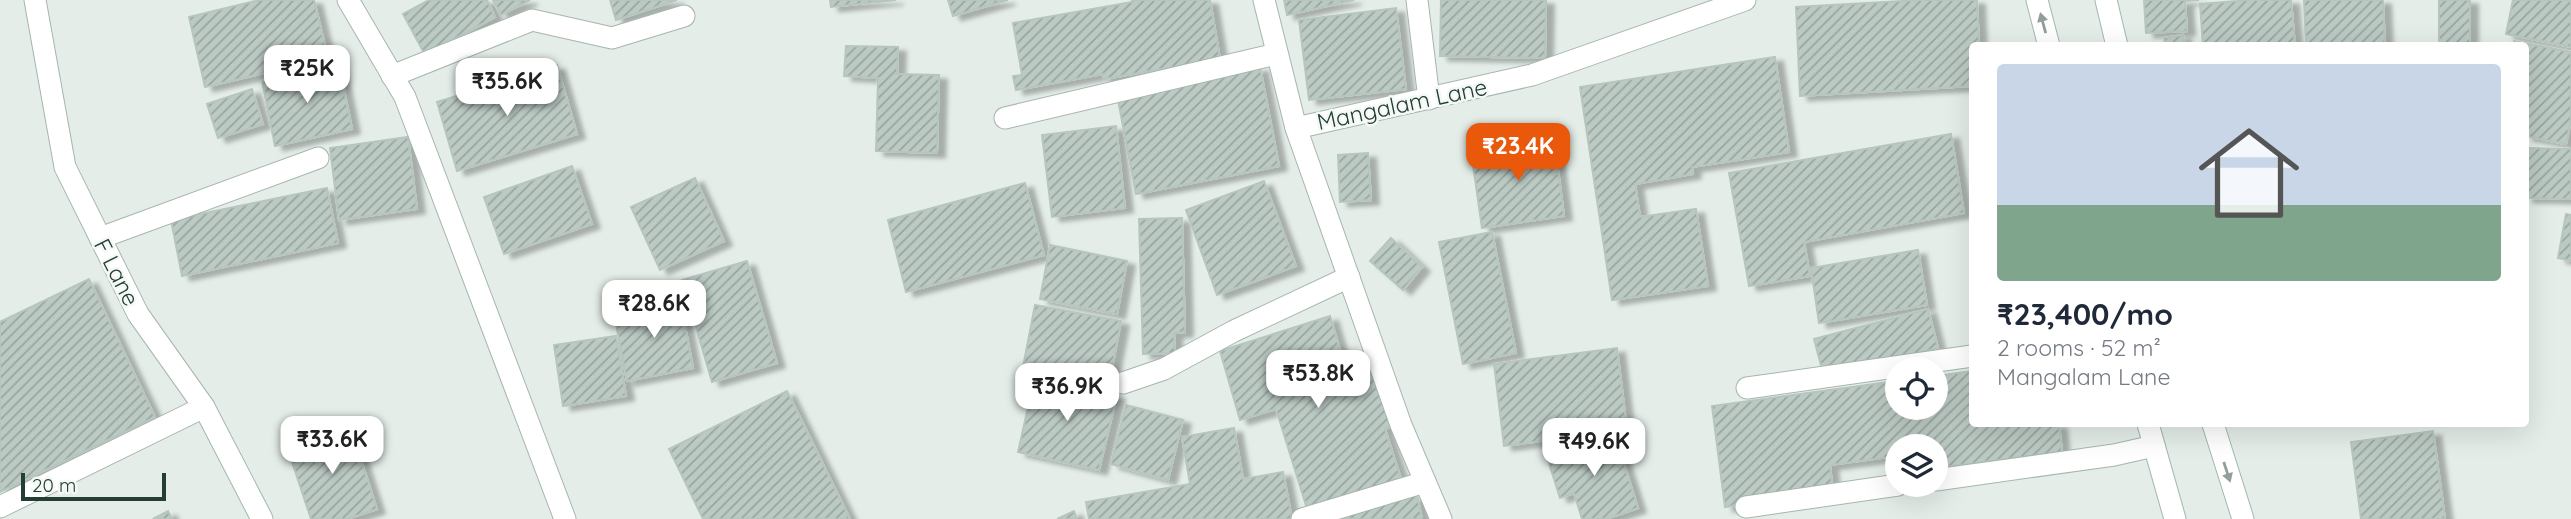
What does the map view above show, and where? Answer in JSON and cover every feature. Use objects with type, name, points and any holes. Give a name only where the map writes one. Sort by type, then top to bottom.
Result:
[{"type":"street","name":"F Lane","points":[[35,0],[65,167],[138,314],[204,407],[262,519]]},
{"type":"street","points":[[348,0],[405,97],[565,519]]},
{"type":"street","points":[[1264,0],[1296,128]]},
{"type":"street","points":[[1417,0],[1429,99]]},
{"type":"street","name":"Mangalam Lane","points":[[1441,519],[1401,425],[1296,128],[1532,75],[1745,0]]},
{"type":"street","points":[[2037,0],[2048,42]]},
{"type":"street","points":[[2106,0],[2116,42]]},
{"type":"street","points":[[392,76],[532,20],[612,38],[684,16]]},
{"type":"street","points":[[1005,118],[1276,54]]},
{"type":"street","points":[[100,238],[318,158]]},
{"type":"street","points":[[1123,383],[1164,369],[1234,331],[1349,277]]},
{"type":"street","points":[[1747,388],[1969,356]]},
{"type":"street","points":[[0,507],[204,407]]},
{"type":"street","points":[[2149,427],[2175,519]]},
{"type":"street","points":[[2214,427],[2243,519]]},
{"type":"street","points":[[1948,478],[2114,455],[2154,446]]},
{"type":"street","points":[[1302,519],[1425,482]]},
{"type":"street","points":[[1746,507],[1885,487]]},
{"type":"building","points":[[259,0],[314,0],[328,58],[205,87],[189,17]]},
{"type":"building","points":[[429,0],[487,0],[495,17],[425,55],[403,14]]},
{"type":"building","points":[[493,0],[530,0],[501,15]]},
{"type":"building","points":[[610,0],[677,0],[616,20]]},
{"type":"building","points":[[830,0],[896,0],[831,7]]},
{"type":"building","points":[[948,0],[1008,0],[953,16]]},
{"type":"building","points":[[1132,0],[1210,0],[1220,59],[1104,79],[1103,74],[1016,90],[1013,76],[1022,75],[1013,23]]},
{"type":"building","points":[[1284,0],[1354,0],[1287,15]]},
{"type":"building","points":[[1441,0],[1546,0],[1545,58],[1440,56]]},
{"type":"building","points":[[1921,0],[1977,0],[1979,42],[1969,42],[1969,86],[1800,96],[1796,7]]},
{"type":"building","points":[[2144,0],[2199,0],[2185,1],[2187,31],[2146,33]]},
{"type":"building","points":[[2291,0],[2295,42],[2203,42],[2200,4]]},
{"type":"building","points":[[2304,0],[2383,0],[2385,42],[2306,42]]},
{"type":"building","points":[[2439,0],[2470,0],[2470,42],[2439,42]]},
{"type":"building","points":[[2513,0],[2571,0],[2571,47],[2506,34]]},
{"type":"building","points":[[1396,8],[1406,89],[1309,100],[1299,20]]},
{"type":"building","points":[[2183,35],[2184,42],[2164,42],[2164,38]]},
{"type":"building","points":[[2529,44],[2571,52],[2571,120],[2566,144],[2529,137]]},
{"type":"building","points":[[846,46],[898,47],[897,74],[939,75],[937,153],[876,151],[878,78],[844,76]]},
{"type":"building","points":[[1775,57],[1789,152],[1692,167],[1693,174],[1635,184],[1640,217],[1696,209],[1708,286],[1612,300],[1580,87]]},
{"type":"building","points":[[339,65],[352,129],[275,146],[262,81]]},
{"type":"building","points":[[557,65],[577,134],[457,171],[437,102]]},
{"type":"building","points":[[1260,67],[1279,166],[1136,194],[1117,95]]},
{"type":"building","points":[[252,89],[263,124],[218,138],[207,104]]},
{"type":"building","points":[[1116,126],[1125,208],[1052,217],[1042,135]]},
{"type":"building","points":[[1951,134],[1964,213],[1804,242],[1810,276],[1749,286],[1729,173]]},
{"type":"building","points":[[408,137],[417,209],[339,220],[330,148]]},
{"type":"building","points":[[1554,139],[1564,216],[1482,228],[1471,151]]},
{"type":"building","points":[[2529,148],[2571,149],[2571,199],[2529,198]]},
{"type":"building","points":[[1368,153],[1371,200],[1340,202],[1338,155]]},
{"type":"building","points":[[572,166],[592,224],[504,254],[484,197]]},
{"type":"building","points":[[695,178],[724,241],[660,270],[631,207]]},
{"type":"building","points":[[1264,181],[1296,266],[1217,295],[1186,210]]},
{"type":"building","points":[[1025,183],[1044,255],[906,292],[888,220]]},
{"type":"building","points":[[327,188],[338,243],[182,276],[171,220]]},
{"type":"building","points":[[2566,214],[2571,215],[2571,261],[2558,258]]},
{"type":"building","points":[[1182,218],[1185,332],[1174,333],[1175,353],[1143,354],[1139,219]]},
{"type":"building","points":[[1492,232],[1516,353],[1463,364],[1439,242]]},
{"type":"building","points":[[1391,238],[1422,267],[1403,290],[1370,261]]},
{"type":"building","points":[[1050,245],[1127,261],[1117,314],[1040,299]]},
{"type":"building","points":[[1918,250],[1927,305],[1819,323],[1811,268]]},
{"type":"building","points":[[747,261],[777,363],[712,382],[682,280]]},
{"type":"building","points":[[89,279],[155,417],[0,492],[0,322]]},
{"type":"building","points":[[680,300],[693,368],[627,381],[614,313]]},
{"type":"building","points":[[1035,305],[1121,321],[1109,384],[1023,367]]},
{"type":"building","points":[[1928,309],[1938,348],[1903,357],[1885,357],[1885,361],[1824,377],[1814,339]]},
{"type":"building","points":[[1330,316],[1345,367],[1372,359],[1392,426],[1385,429],[1402,482],[1308,512],[1276,409],[1240,420],[1220,351]]},
{"type":"building","points":[[616,336],[626,396],[563,406],[554,345]]},
{"type":"building","points":[[1617,348],[1627,430],[1504,446],[1494,364]]},
{"type":"building","points":[[1969,371],[1969,427],[2059,427],[2062,452],[1948,466],[1948,434],[1885,434],[1885,458],[1830,465],[1833,492],[1725,507],[1712,406],[1885,383],[1885,420],[1948,420],[1948,374]]},
{"type":"building","points":[[1035,376],[1117,395],[1099,470],[1018,452]]},
{"type":"building","points":[[787,391],[850,519],[703,519],[669,449]]},
{"type":"building","points":[[1126,405],[1183,420],[1168,480],[1111,464]]},
{"type":"building","points":[[350,426],[377,509],[347,519],[311,519],[287,447]]},
{"type":"building","points":[[1234,428],[1243,479],[1283,472],[1292,519],[1089,519],[1086,502],[1190,484],[1182,437]]},
{"type":"building","points":[[2433,431],[2445,519],[2361,519],[2351,442]]},
{"type":"building","points":[[1614,432],[1638,508],[1606,519],[1582,519],[1574,493],[1560,498],[1546,454]]},
{"type":"building","points":[[1417,495],[1422,519],[1309,519]]},
{"type":"building","points":[[168,511],[172,519],[153,519]]},
{"type":"building","points":[[1074,511],[1077,519],[1057,519]]}]
